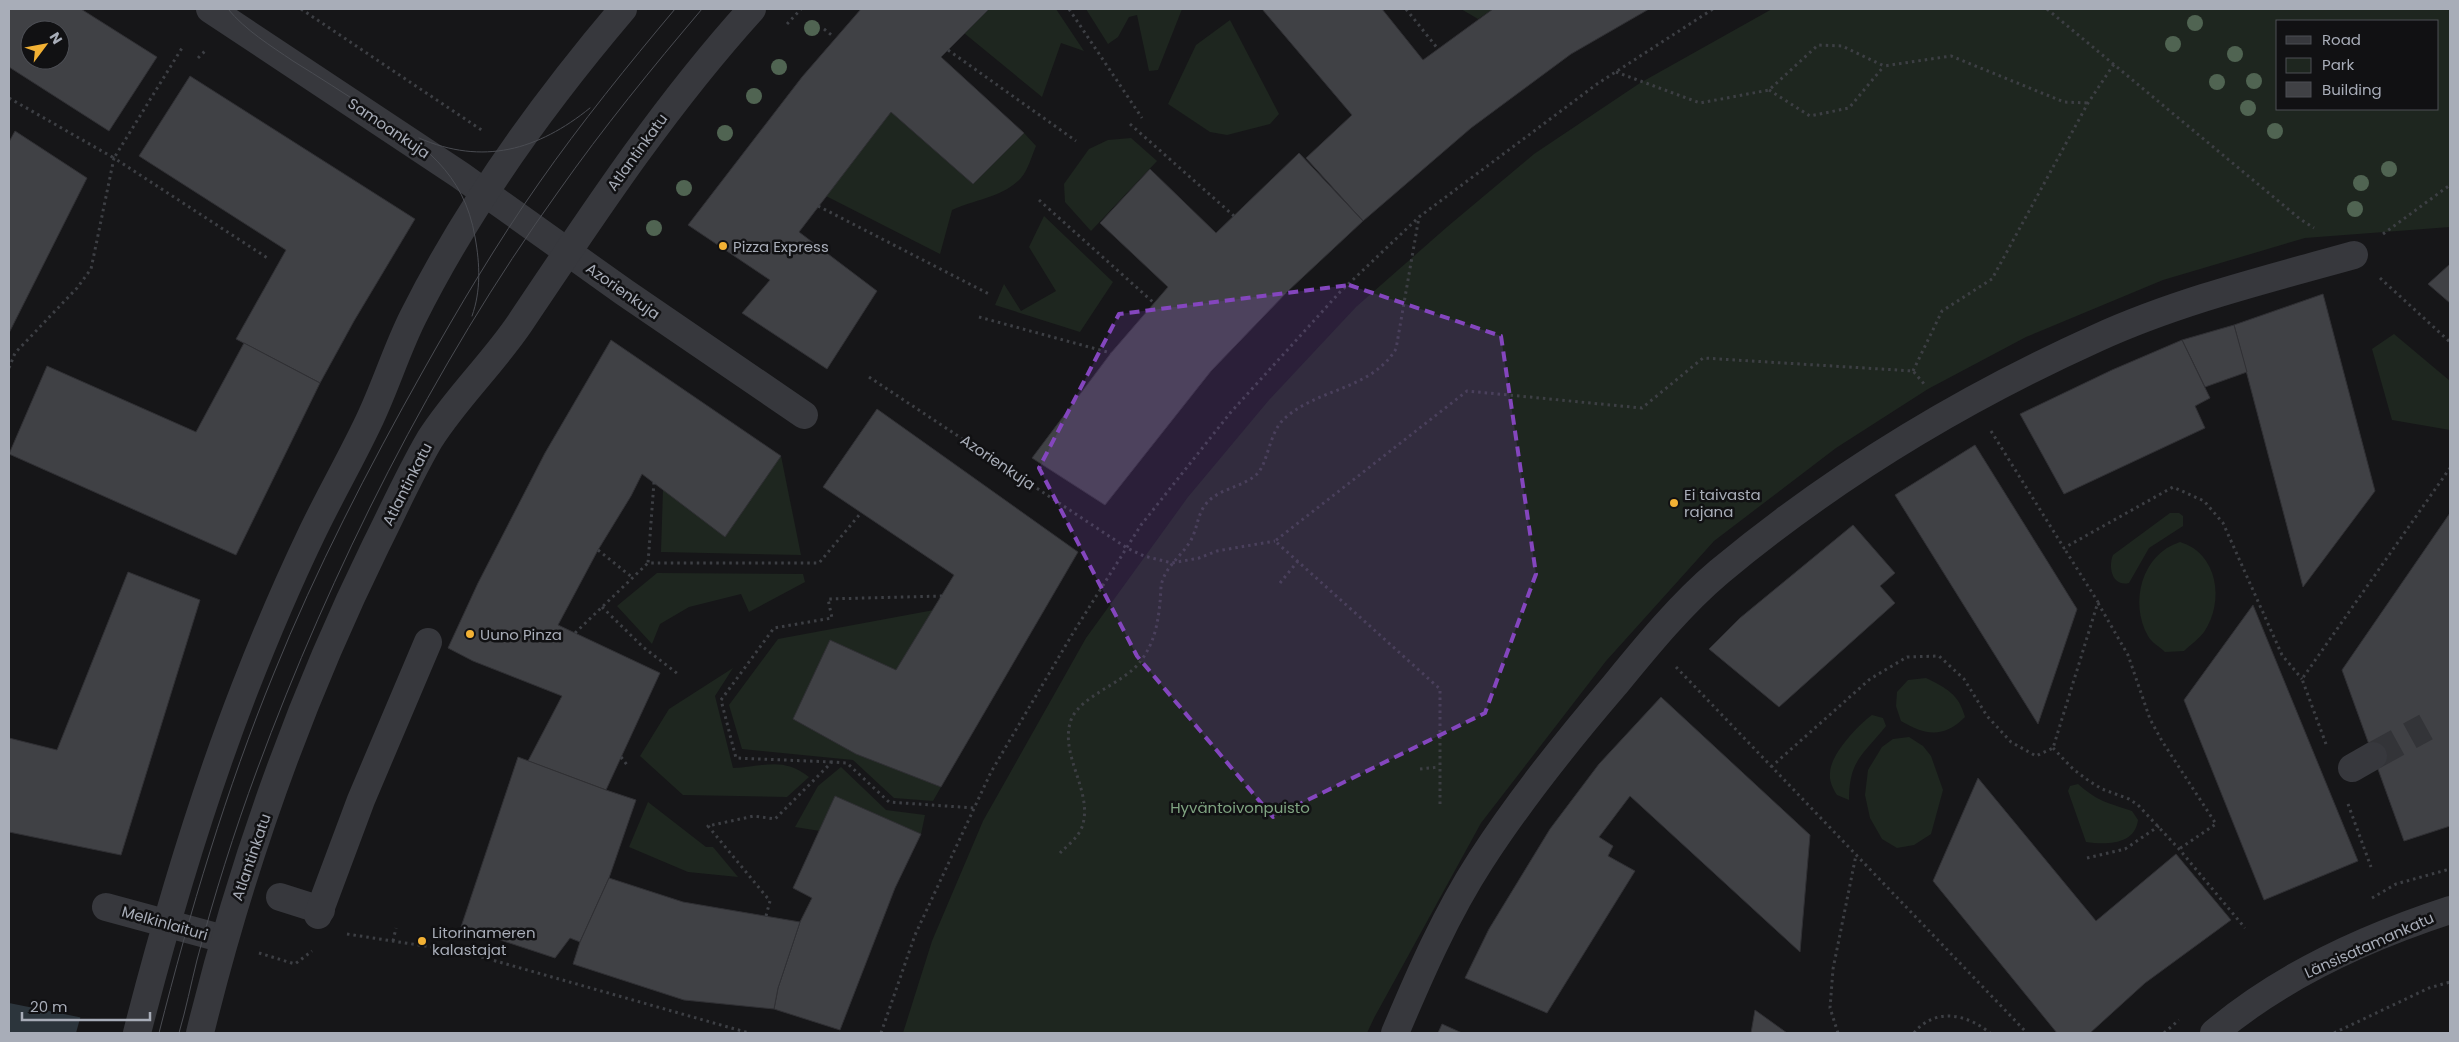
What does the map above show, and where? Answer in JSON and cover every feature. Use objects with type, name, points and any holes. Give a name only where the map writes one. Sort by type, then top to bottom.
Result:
[{"type":"street","name":"Samoankuja","points":[[210,9],[484,193],[566,252]]},
{"type":"street","points":[[137,1033],[158,951],[203,803],[246,687],[310,536],[368,424],[412,320],[436,274],[484,193],[580,60],[623,9]]},
{"type":"street","name":"Atlantinkatu","points":[[200,1033],[221,951],[269,805],[331,643],[416,464],[450,411],[518,325],[566,252],[660,120],[752,9]]},
{"type":"street","name":"Azorienkuja","points":[[566,252],[804,415]]},
{"type":"street","points":[[1394,1033],[1424,963],[1480,862],[1552,759],[1651,641],[1718,574],[1833,486],[1961,406],[2098,338],[2170,310],[2354,255]]},
{"type":"street","points":[[280,897],[325,920],[361,800],[428,642]]},
{"type":"street","name":"Melkinlaituri","points":[[106,907],[167,924],[221,951]]},
{"type":"street","name":"Länsisatamankatu","points":[[2214,1033],[2241,1011],[2317,965],[2412,922],[2450,910]]},
{"type":"path","points":[[301,9],[489,135]]},
{"type":"path","points":[[1069,9],[1142,118]]},
{"type":"path","points":[[1406,9],[1438,48]]},
{"type":"path","points":[[881,1033],[915,935],[991,772],[1141,525],[1231,412],[1340,292],[1419,217],[1518,141],[1616,72],[1713,9]]},
{"type":"path","points":[[2047,9],[2300,219],[2354,255],[2450,342]]},
{"type":"path","points":[[824,29],[834,37]]},
{"type":"path","points":[[1616,72],[1640,83],[1700,103],[1769,90],[1818,45],[1842,46],[1884,66],[1951,56],[2064,102],[2088,103]]},
{"type":"path","points":[[9,368],[15,353],[77,288],[91,269],[114,158],[182,48]]},
{"type":"path","points":[[948,50],[1076,141]]},
{"type":"path","points":[[1913,371],[1942,311],[1992,279],[2088,103],[2114,64]]},
{"type":"path","points":[[1769,90],[1810,116],[1849,108],[1884,66]]},
{"type":"path","points":[[9,98],[114,158],[269,259]]},
{"type":"path","points":[[1130,124],[1234,216]]},
{"type":"path","points":[[2354,255],[2450,185]]},
{"type":"path","points":[[1039,200],[1154,303]]},
{"type":"path","points":[[818,206],[989,294]]},
{"type":"path","points":[[1060,853],[1075,838],[1083,825],[1084,809],[1071,749],[1069,727],[1072,717],[1080,707],[1132,670],[1141,661],[1157,630],[1162,580],[1192,536],[1197,519],[1205,506],[1214,496],[1247,482],[1259,472],[1274,433],[1282,421],[1301,406],[1359,382],[1389,361],[1396,349],[1419,217]]},
{"type":"path","points":[[979,317],[1111,354]]},
{"type":"path","points":[[1172,563],[1199,558],[1217,551],[1275,541],[1466,391],[1642,408],[1703,358],[1913,371],[1961,406],[2064,548],[2128,655],[2150,719],[2162,741],[2216,824],[2179,849]]},
{"type":"path","name":"Azorienkuja","points":[[869,376],[1127,548],[1144,556],[1172,563]]},
{"type":"path","points":[[2302,679],[2450,468]]},
{"type":"path","points":[[575,633],[648,563],[654,482]]},
{"type":"path","points":[[2064,548],[2173,487],[2204,501],[2223,523],[2282,655],[2302,679],[2326,745]]},
{"type":"path","points":[[648,563],[819,563],[860,514]]},
{"type":"path","points":[[1275,541],[1440,689],[1440,804]]},
{"type":"path","points":[[598,550],[633,578]]},
{"type":"path","points":[[1280,583],[1298,561]]},
{"type":"path","points":[[942,596],[828,598],[832,618],[774,628],[721,700],[736,758],[847,763],[889,802],[974,808]]},
{"type":"path","points":[[1772,767],[1870,679],[1907,657],[1939,656],[1964,679],[1986,716],[2011,742],[2036,756],[2053,748],[2098,602]]},
{"type":"path","points":[[602,607],[643,647],[678,674]]},
{"type":"path","points":[[1651,641],[2027,1033]]},
{"type":"path","points":[[2053,748],[2073,770],[2102,790],[2129,799],[2159,826],[2245,928]]},
{"type":"path","points":[[621,757],[627,765]]},
{"type":"path","points":[[766,916],[770,901],[708,826],[754,816],[775,818],[832,762]]},
{"type":"path","points":[[1420,769],[1439,766]]},
{"type":"path","points":[[2347,801],[2371,867]]},
{"type":"path","points":[[2087,858],[2125,849],[2159,826]]},
{"type":"path","points":[[1838,1033],[1830,1008],[1834,969],[1856,855]]},
{"type":"path","points":[[325,920],[393,941],[464,952],[749,1033]]},
{"type":"path","points":[[393,941],[396,928]]},
{"type":"path","points":[[260,943],[256,952],[295,964],[316,948]]},
{"type":"path","points":[[2334,1033],[2429,988],[2450,982]]},
{"type":"path","points":[[1914,1033],[1919,1027],[1938,1015],[1976,1021],[1990,1033]]},
{"type":"highlighted area","points":[[1349,285],[1501,336],[1536,574],[1485,713],[1273,817],[1137,656],[1039,468],[1119,314]]},
{"type":"green space","points":[[989,9],[1056,9],[1084,51],[1061,43],[1042,97],[964,33]]},
{"type":"green space","points":[[1086,9],[1182,9],[1158,70],[1149,71],[1137,15],[1129,17],[1118,37],[1108,44]]},
{"type":"green space","points":[[1461,9],[1493,9],[1478,19]]},
{"type":"green space","name":"Hyväntoivonpuisto","points":[[1772,9],[2450,9],[2450,227],[2305,238],[2163,280],[2026,337],[1928,389],[1836,448],[1714,541],[1606,661],[1481,823],[1367,1033],[903,1033],[932,941],[983,821],[1086,638],[1188,497],[1269,400],[1356,307],[1534,154],[1640,83]]},
{"type":"green space","points":[[1230,20],[1279,114],[1270,124],[1227,135],[1210,132],[1168,104],[1196,45]]},
{"type":"green space","points":[[891,112],[973,184],[1024,133],[1036,146],[1026,171],[1014,185],[997,194],[952,210],[940,254],[826,196]]},
{"type":"green space","points":[[1131,138],[1157,161],[1091,231],[1065,202],[1064,184],[1089,149],[1108,140]]},
{"type":"green space","points":[[1044,216],[1113,282],[1080,332],[995,305],[1004,284],[1021,311],[1056,291],[1029,247]]},
{"type":"green space","points":[[2394,334],[2450,381],[2450,430],[2392,420],[2372,349]]},
{"type":"green space","points":[[781,456],[801,555],[661,552],[663,489]]},
{"type":"green space","points":[[2170,513],[2179,513],[2183,516],[2183,526],[2149,548],[2129,583],[2119,582],[2115,579],[2111,570],[2113,555]]},
{"type":"green space","points":[[2180,542],[2193,548],[2203,556],[2210,567],[2216,593],[2211,620],[2204,632],[2184,651],[2165,652],[2148,636],[2142,623],[2140,594],[2148,568],[2156,557],[2167,548]]},
{"type":"green space","points":[[657,573],[803,574],[805,582],[749,612],[741,594],[689,607],[660,624],[652,644],[617,606]]},
{"type":"green space","points":[[934,610],[896,670],[830,640],[793,719],[856,754],[941,787],[933,801],[894,798],[853,760],[742,749],[729,705],[778,639]]},
{"type":"green space","points":[[733,668],[715,696],[733,768],[772,764],[781,765],[790,767],[809,777],[787,797],[683,795],[640,756],[669,709]]},
{"type":"green space","points":[[1926,678],[1951,693],[1962,709],[1965,717],[1950,729],[1927,732],[1901,721],[1896,706],[1897,692],[1908,680]]},
{"type":"green space","points":[[1872,715],[1883,718],[1886,726],[1864,752],[1855,767],[1849,800],[1837,795],[1834,790],[1830,779],[1831,766],[1846,741]]},
{"type":"green space","points":[[1909,737],[1923,746],[1931,756],[1943,790],[1931,834],[1914,845],[1897,848],[1882,839],[1870,818],[1865,795],[1868,770],[1882,747],[1893,739]]},
{"type":"green space","points":[[841,767],[886,810],[925,815],[921,834],[835,796],[820,831],[795,827],[818,786]]},
{"type":"green space","points":[[2078,784],[2097,798],[2132,811],[2138,820],[2136,828],[2126,839],[2110,843],[2086,842],[2068,791],[2070,786]]},
{"type":"green space","points":[[648,802],[706,847],[713,847],[738,877],[688,872],[629,847]]},
{"type":"shaded area","points":[[9,1003],[158,1033],[9,1033]]},
{"type":"pier","points":[[81,1015],[159,1031],[161,1033],[76,1033]]},
{"type":"building","points":[[9,9],[81,9],[157,57],[109,131],[9,67]]},
{"type":"building","points":[[861,9],[989,9],[941,57],[1024,133],[973,184],[891,112],[799,232],[877,291],[827,369],[742,313],[770,280],[688,225],[802,77]]},
{"type":"building","points":[[1262,9],[1382,9],[1423,60],[1493,9],[1649,9],[1571,54],[1471,128],[1363,221],[1306,158],[1352,115]]},
{"type":"building","points":[[190,76],[415,219],[354,321],[320,383],[236,339],[286,250],[139,156]]},
{"type":"building","points":[[15,131],[87,178],[9,333],[9,142]]},
{"type":"building","points":[[1299,153],[1363,221],[1288,291],[1211,371],[1105,505],[1032,458],[1111,353],[1168,287],[1100,223],[1150,169],[1216,233]]},
{"type":"building","points":[[2450,264],[2450,303],[2428,284]]},
{"type":"building","points":[[2323,294],[2375,491],[2303,587],[2234,325]]},
{"type":"building","points":[[2234,325],[2247,372],[2205,387],[2182,340]]},
{"type":"building","points":[[611,340],[781,456],[725,537],[642,474],[631,496],[598,550],[558,625],[660,673],[606,790],[528,761],[562,696],[473,661],[448,648],[478,583],[545,453]]},
{"type":"building","points":[[2182,340],[2210,398],[2195,406],[2205,428],[2064,494],[2020,414],[2112,370]]},
{"type":"building","points":[[244,343],[320,383],[236,555],[9,454],[47,366],[196,432]]},
{"type":"building","points":[[877,409],[1078,552],[941,787],[856,754],[793,719],[830,640],[896,670],[954,575],[823,487]]},
{"type":"building","points":[[1975,445],[2077,609],[2038,724],[1895,495]]},
{"type":"building","points":[[2450,513],[2450,826],[2404,841],[2342,670]]},
{"type":"building","points":[[1853,525],[1895,573],[1880,586],[1895,603],[1779,707],[1709,649],[1740,618]]},
{"type":"building","points":[[128,572],[200,600],[121,855],[9,832],[9,738],[57,750]]},
{"type":"building","points":[[2253,605],[2358,861],[2264,900],[2184,700]]},
{"type":"building","points":[[1661,697],[1810,835],[1800,952],[1630,796],[1599,837],[1613,846],[1608,856],[1635,871],[1547,1013],[1465,978],[1489,929],[1550,829],[1599,764]]},
{"type":"building","points":[[518,757],[636,800],[609,878],[580,942],[570,938],[555,958],[461,927]]},
{"type":"building","points":[[1978,778],[2096,921],[2176,854],[2231,920],[2145,983],[2090,1033],[2057,1033],[1933,881]]},
{"type":"building","points":[[835,796],[921,834],[895,888],[840,1030],[774,1009],[778,988],[800,922],[812,898],[793,888]]},
{"type":"building","points":[[609,878],[683,902],[800,922],[778,988],[774,1009],[684,1000],[573,964],[580,942]]},
{"type":"building","points":[[1755,1010],[1787,1033],[1751,1033]]},
{"type":"building","points":[[1442,1024],[1462,1033],[1438,1033]]},
{"type":"tunnel","points":[[2373,756],[2426,727]]},
{"type":"tram line","points":[[228,9],[250,31],[267,43],[407,135],[438,162],[451,177],[469,214],[477,247],[478,287],[472,316]]},
{"type":"tram line","points":[[159,1033],[196,896],[240,761],[290,634],[344,520],[382,445],[423,371],[464,299],[508,229],[571,138],[675,9]]},
{"type":"tram line","points":[[179,1033],[217,888],[257,770],[318,620],[388,471],[427,399],[512,259],[592,145],[702,9]]},
{"type":"tram line","points":[[419,138],[465,151],[488,152],[509,149],[530,143],[550,134],[590,108]]},
{"type":"place","name":"Pizza Express","points":[[723,246]]},
{"type":"place","name":"Ei taivasta rajana","points":[[1674,503]]},
{"type":"place","name":"Uuno Pinza","points":[[470,634]]},
{"type":"place","name":"Litorinameren kalastajat","points":[[422,941]]}]
